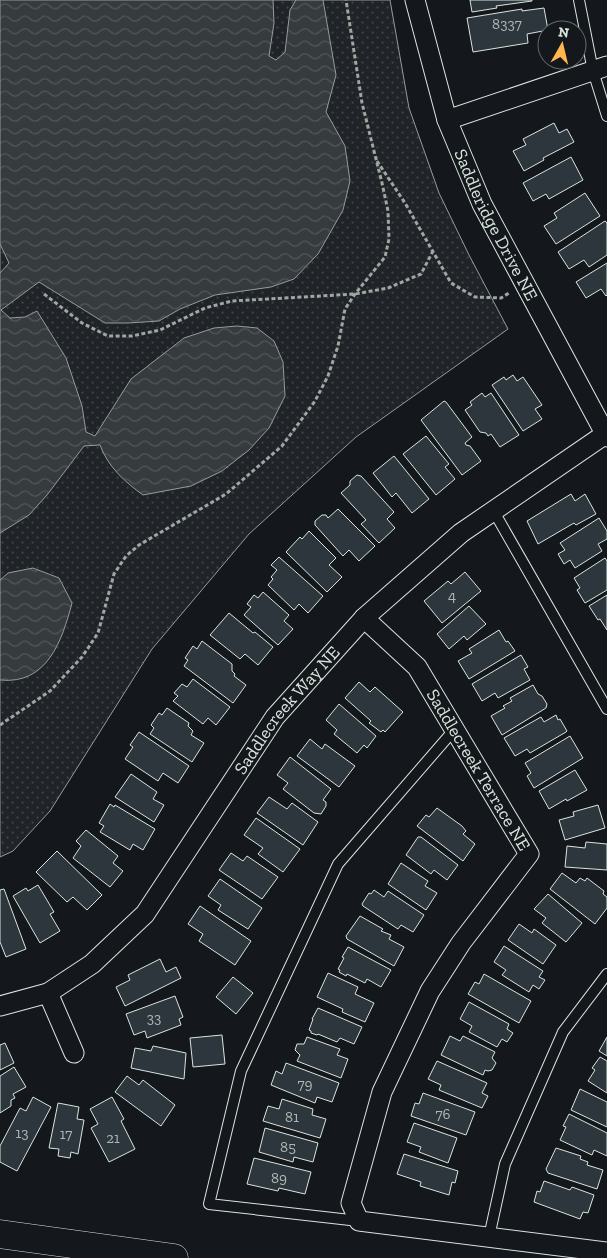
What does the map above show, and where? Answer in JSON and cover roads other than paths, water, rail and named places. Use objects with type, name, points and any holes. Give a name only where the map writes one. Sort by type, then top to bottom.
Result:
[{"type":"main road","points":[[0,1225],[41,1240]]},
{"type":"main road","points":[[0,1234],[174,1258]]},
{"type":"street","name":"Saddleridge Drive NE","points":[[416,0],[448,120],[482,204],[606,435]]},
{"type":"street","points":[[448,120],[600,69]]},
{"type":"street","name":"Saddlecreek Way NE","points":[[0,1006],[48,993],[92,964],[145,914],[275,717],[364,618],[461,533],[606,435]]},
{"type":"street","name":"Saddlecreek Terrace NE","points":[[359,1221],[351,1203],[382,1092],[430,991],[460,943],[529,854],[417,667],[364,618]]},
{"type":"street","points":[[48,993],[74,1053]]},
{"type":"street","points":[[359,1221],[607,1252]]},
{"type":"lane","points":[[579,0],[600,69],[607,116]]},
{"type":"lane","points":[[493,510],[607,708]]},
{"type":"lane","points":[[359,1221],[209,1204],[241,1071],[338,864],[454,730]]},
{"type":"lane","points":[[490,1237],[505,1164],[563,1032],[607,974]]},
{"type":"water","points":[[0,0],[273,0],[274,23],[269,56],[276,60],[285,52],[290,10],[296,0],[323,0],[336,75],[326,112],[345,146],[350,181],[343,210],[318,254],[294,279],[271,287],[215,295],[180,309],[159,321],[105,323],[39,282],[1,310],[10,318],[25,317],[37,311],[66,358],[82,406],[86,432],[95,436],[131,379],[184,338],[214,328],[237,326],[257,328],[274,341],[283,362],[285,396],[269,428],[249,450],[222,471],[191,486],[143,495],[118,473],[103,453],[100,445],[84,446],[47,495],[29,515],[0,533],[0,273],[9,263],[0,244]]},
{"type":"water","points":[[33,568],[59,578],[72,603],[68,617],[57,645],[50,658],[41,668],[30,675],[16,680],[0,680],[0,580],[8,573]]}]
